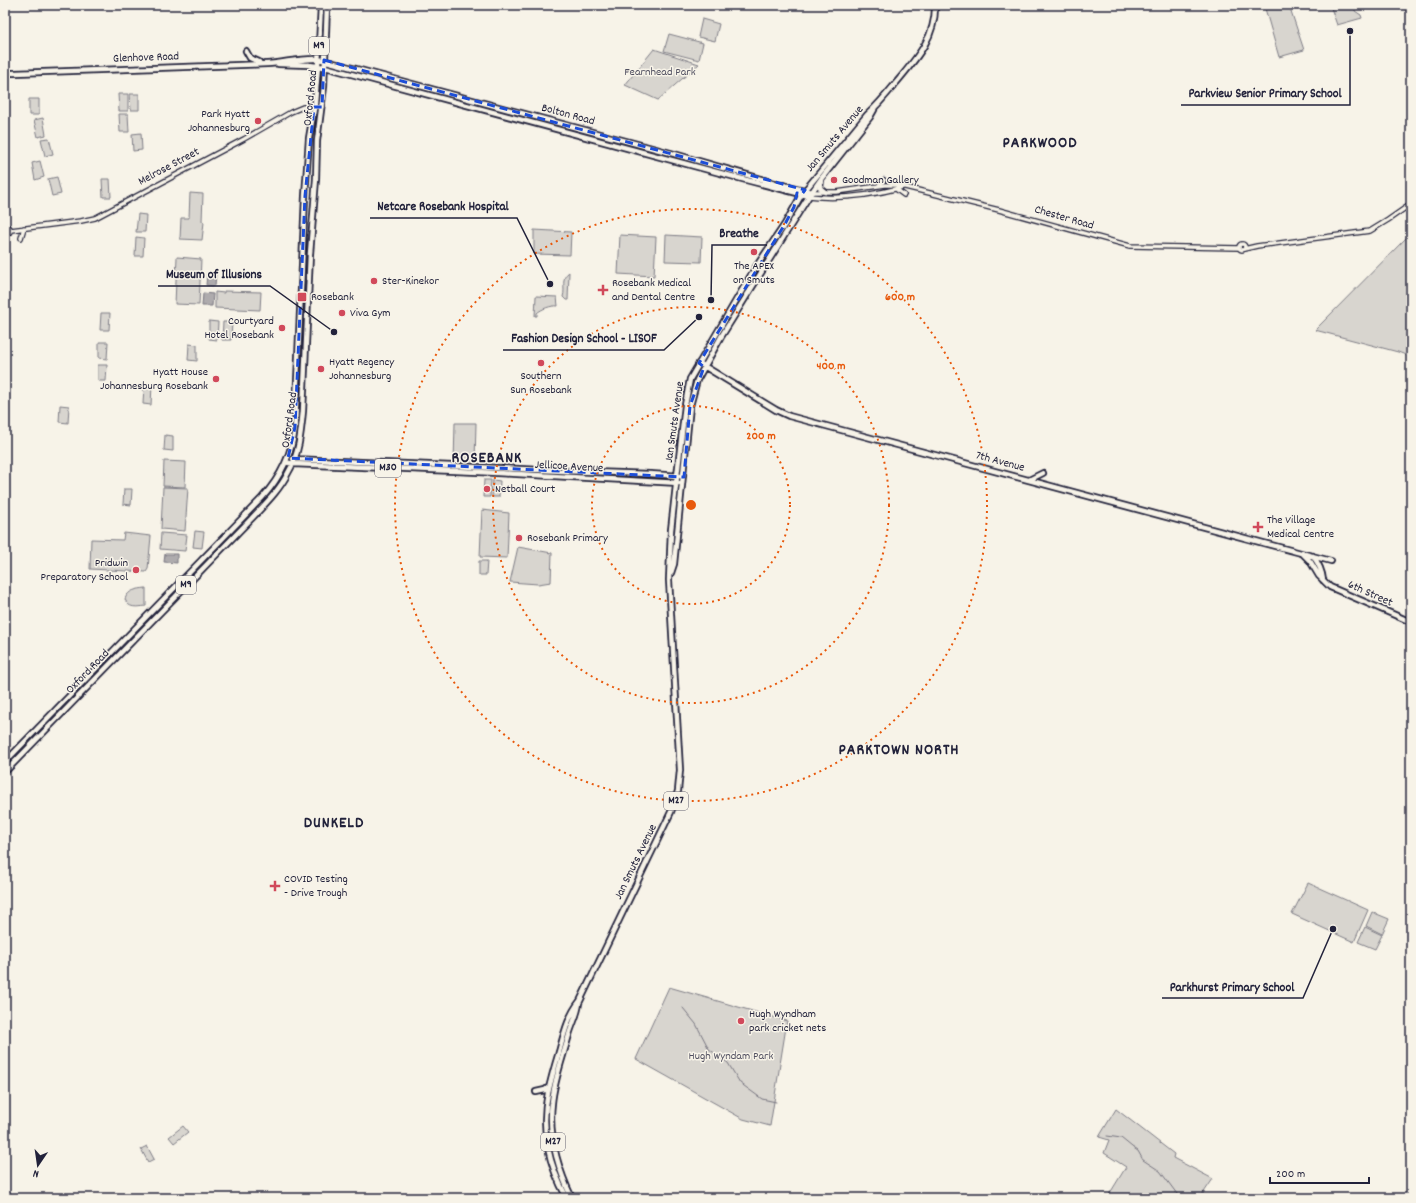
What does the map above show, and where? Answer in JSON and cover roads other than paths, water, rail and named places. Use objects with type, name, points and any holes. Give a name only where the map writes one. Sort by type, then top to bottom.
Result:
[{"type":"main road","name":"Oxford Road","points":[[5,762],[273,486],[287,460],[292,445],[295,427],[305,196],[309,138],[319,59],[321,5]]},
{"type":"main road","name":"Oxford Road","points":[[5,772],[251,519],[276,491],[289,473],[294,462],[301,429],[303,405],[317,141],[322,107],[325,67],[324,60],[327,5]]},
{"type":"main road","name":"Jan Smuts Avenue","points":[[669,580],[674,564],[690,406],[697,380],[766,263],[821,179],[870,117],[875,108],[916,60],[926,44],[935,19],[935,5]]},
{"type":"main road","points":[[246,51],[251,59],[267,64]]},
{"type":"main road","name":"Bolton Road","points":[[319,59],[656,149],[811,194]]},
{"type":"main road","name":"Glenhove Road","points":[[5,74],[267,64],[293,60],[319,59]]},
{"type":"main road","name":"Glenhove Road","points":[[276,63],[318,65]]},
{"type":"main road","points":[[299,64],[309,65],[312,67],[316,87]]},
{"type":"main road","name":"Bolton Road","points":[[318,65],[791,192],[803,192]]},
{"type":"main road","name":"Jan Smuts Avenue","points":[[567,1198],[553,1169],[547,1144],[545,1112],[549,1086],[566,1028],[572,1013],[580,1001],[671,812],[678,791],[680,770],[678,718],[669,580],[671,530],[686,397],[690,379],[754,270],[785,224],[803,192],[867,114],[875,108]]},
{"type":"main road","points":[[821,179],[820,187],[825,192]]},
{"type":"main road","points":[[791,192],[796,197],[794,207]]},
{"type":"main road","name":"7th Avenue","points":[[699,363],[776,410],[789,416],[1331,561]]},
{"type":"main road","name":"Jellicoe Avenue","points":[[287,460],[294,462],[683,484]]},
{"type":"main road","name":"Jellicoe Avenue","points":[[294,462],[684,477]]},
{"type":"main road","points":[[1029,480],[1043,473]]},
{"type":"main road","points":[[246,514],[251,519]]},
{"type":"main road","points":[[1301,553],[1308,558],[1323,580]]},
{"type":"main road","points":[[1313,556],[1322,571],[1323,580]]},
{"type":"main road","points":[[197,564],[202,569]]},
{"type":"main road","name":"6th Street","points":[[1323,580],[1330,587],[1411,622]]},
{"type":"main road","points":[[151,612],[155,617]]},
{"type":"main road","points":[[145,619],[149,623]]},
{"type":"main road","points":[[126,638],[131,642]]},
{"type":"main road","points":[[94,671],[98,675]]},
{"type":"main road","points":[[79,686],[83,691]]},
{"type":"main road","name":"Jan Smuts Avenue","points":[[572,1198],[554,1151],[550,1121],[554,1090],[580,1001]]},
{"type":"main road","points":[[536,1092],[545,1090],[549,1086]]},
{"type":"street","name":"Melrose Street","points":[[8,228],[20,229],[81,221],[101,215],[292,112],[303,107],[322,107]]},
{"type":"street","points":[[874,187],[884,180]]},
{"type":"street","name":"Chester Road","points":[[811,194],[891,185],[904,186],[1130,246],[1148,248],[1239,247],[1242,244],[1244,247],[1370,231],[1411,204]]},
{"type":"street","points":[[811,194],[836,198],[896,189],[904,186]]},
{"type":"street","points":[[896,189],[904,195]]},
{"type":"street","points":[[5,233],[9,233],[8,228]]},
{"type":"street","points":[[21,238],[24,228]]},
{"type":"waterway","points":[[683,1008],[696,1024],[709,1049],[728,1063],[740,1083],[762,1099],[776,1102]]},
{"type":"waterway","points":[[1107,1136],[1121,1138],[1138,1151],[1143,1160],[1160,1171],[1180,1198]]},
{"type":"place","name":"Parkview Senior Primary School","points":[[1350,31]]},
{"type":"place","name":"Park Hyatt Johannesburg","points":[[258,121]]},
{"type":"place","name":"Goodman Gallery","points":[[834,180]]},
{"type":"place","name":"The APEX on Smuts","points":[[754,252]]},
{"type":"place","name":"Ster-Kinekor","points":[[374,281]]},
{"type":"place","name":"Netcare Rosebank Hospital","points":[[550,284]]},
{"type":"place","name":"Rosebank Medical and Dental Centre","points":[[603,290]]},
{"type":"place","name":"Rosebank","points":[[302,297]]},
{"type":"place","name":"Breathe","points":[[711,300]]},
{"type":"place","name":"Viva Gym","points":[[342,313]]},
{"type":"place","name":"Fashion Design School - LISOF","points":[[699,317]]},
{"type":"place","name":"Courtyard Hotel Rosebank","points":[[282,328]]},
{"type":"place","name":"Museum of Illusions","points":[[334,332]]},
{"type":"place","name":"Southern Sun Rosebank","points":[[541,363]]},
{"type":"place","name":"Hyatt Regency Johannesburg","points":[[321,369]]},
{"type":"place","name":"Hyatt House Johannesburg Rosebank","points":[[216,379]]},
{"type":"place","name":"Netball Court","points":[[487,489]]},
{"type":"place","name":"The Village Medical Centre","points":[[1258,527]]},
{"type":"place","name":"Rosebank Primary","points":[[519,538]]},
{"type":"place","name":"Pridwin Preparatory School","points":[[136,570]]},
{"type":"place","name":"COVID Testing - Drive Trough","points":[[275,886]]},
{"type":"place","name":"Parkhurst Primary School","points":[[1333,929]]},
{"type":"place","name":"Hugh Wyndham park cricket nets","points":[[741,1021]]},
{"type":"district","name":"PARKWOOD","points":[[1040,143]]},
{"type":"district","name":"ROSEBANK","points":[[487,458]]},
{"type":"district","name":"PARKTOWN NORTH","points":[[899,750]]},
{"type":"district","name":"DUNKELD","points":[[334,823]]},
{"type":"park label","name":"Fearnhead Park","points":[[660,72]]},
{"type":"park label","name":"Hugh Wyndam Park","points":[[731,1056]]}]
